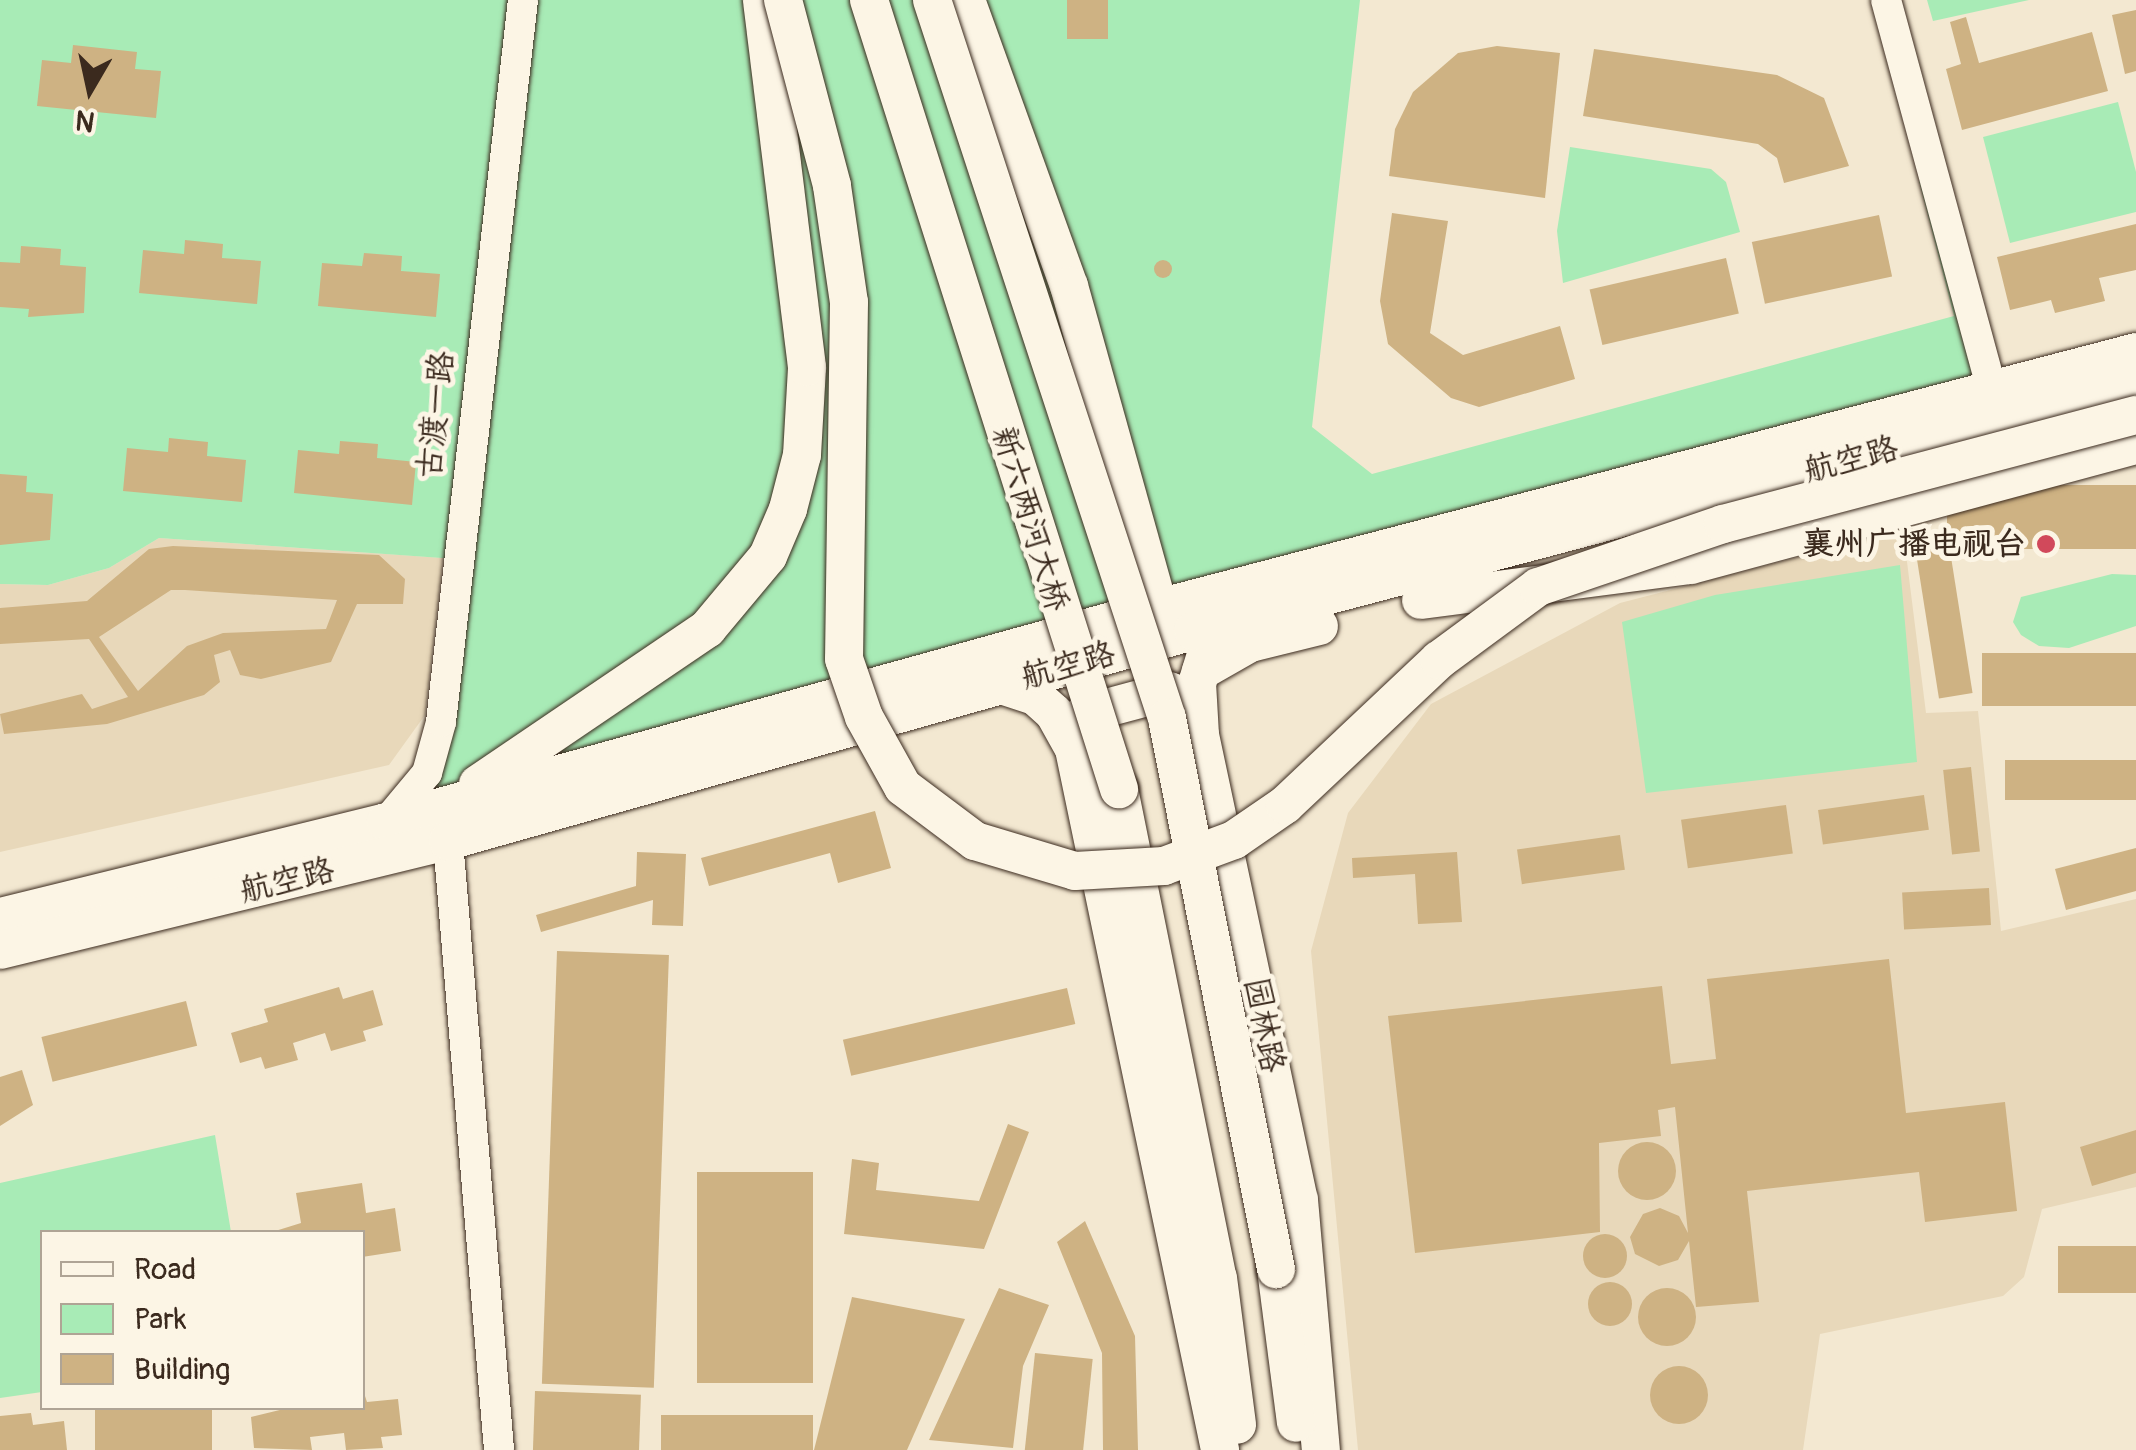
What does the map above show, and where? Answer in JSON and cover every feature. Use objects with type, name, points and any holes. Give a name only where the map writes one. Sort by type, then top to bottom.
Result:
[{"type":"main road","points":[[446,823],[669,657],[736,600],[768,556],[802,455],[807,367],[762,0]]},
{"type":"main road","points":[[783,0],[832,186],[848,302],[844,659],[864,717],[903,787],[975,841],[1075,871],[1164,866],[1234,840],[1286,805],[1439,660],[1538,587],[1723,524],[2136,416]]},
{"type":"main road","name":"新六两河大桥","points":[[868,0],[1119,789],[1218,1278],[1240,1450]]},
{"type":"main road","name":"新六两河大桥","points":[[932,0],[1167,718],[1276,1269],[1300,1450]]},
{"type":"main road","points":[[966,0],[1069,286],[1159,608]]},
{"type":"main road","name":"航空路","points":[[0,950],[446,823],[1159,608],[2136,352]]},
{"type":"main road","name":"航空路","points":[[0,916],[386,822],[446,823],[1000,685],[2136,382]]},
{"type":"main road","points":[[1201,671],[1250,644],[1464,588],[1691,565],[2136,445]]},
{"type":"main road","name":"园林路","points":[[1238,619],[1210,639],[1201,671],[1198,709],[1299,1200],[1320,1450]]},
{"type":"main road","points":[[1000,685],[1034,696],[1071,744],[1220,1450]]},
{"type":"main road","points":[[1071,744],[1084,714],[1170,691],[1198,709]]},
{"type":"street","name":"古渡一路","points":[[386,822],[427,773],[441,722],[523,0]]},
{"type":"street","points":[[1886,0],[1992,390]]},
{"type":"street","points":[[446,823],[499,1450]]},
{"type":"shaded area","points":[[1903,530],[1926,713],[1978,711],[2001,931],[2136,899],[2136,1187],[2042,1209],[2024,1277],[2003,1296],[1820,1334],[1803,1450],[1358,1450],[1311,951],[1348,813],[1431,704],[1620,603]]},
{"type":"shaded area","points":[[159,538],[443,558],[425,715],[389,765],[0,852],[0,584],[48,585],[109,568]]},
{"type":"green space","points":[[0,0],[1360,0],[1312,427],[1372,474],[1954,316],[1919,181],[1936,176],[1992,390],[386,822],[427,773],[456,559],[159,538],[109,568],[48,585],[0,584]]},
{"type":"green space","points":[[1927,0],[2029,0],[1933,21]]},
{"type":"green space","points":[[2118,102],[2136,172],[2136,212],[2010,243],[1983,137]]},
{"type":"green space","points":[[1570,147],[1711,169],[1726,182],[1740,232],[1563,283],[1557,231]]},
{"type":"green space","points":[[1900,565],[1917,762],[1646,793],[1622,622],[1715,595]]},
{"type":"green space","points":[[2112,574],[2136,575],[2136,626],[2069,648],[2039,646],[2021,635],[2013,622],[2021,597]]},
{"type":"green space","points":[[215,1135],[231,1230],[40,1230],[40,1392],[0,1398],[0,1183]]},
{"type":"building","points":[[1067,0],[1108,0],[1108,39],[1067,39]]},
{"type":"building","points":[[2136,10],[2136,71],[2125,74],[2112,15]]},
{"type":"building","points":[[1966,17],[1979,63],[2092,32],[2108,91],[1962,130],[1946,69],[1961,64],[1950,22]]},
{"type":"building","points":[[73,45],[137,52],[135,69],[161,71],[156,118],[37,106],[42,60],[71,63]]},
{"type":"building","points":[[1497,46],[1560,53],[1545,198],[1389,176],[1395,129],[1413,92],[1458,53]]},
{"type":"building","points":[[1594,49],[1777,75],[1824,98],[1849,166],[1784,183],[1777,158],[1758,144],[1583,116]]},
{"type":"building","points":[[1392,213],[1448,221],[1430,333],[1463,355],[1560,326],[1575,379],[1479,407],[1451,398],[1388,344],[1380,301]]},
{"type":"building","points":[[1879,215],[1892,277],[1765,304],[1752,242]]},
{"type":"building","points":[[2136,224],[2136,270],[2099,278],[2105,301],[2055,313],[2051,300],[2010,310],[1997,257]]},
{"type":"building","points":[[185,240],[223,244],[222,258],[261,261],[257,304],[139,293],[143,250],[184,254]]},
{"type":"building","points":[[21,246],[61,249],[60,265],[86,267],[84,313],[28,317],[29,309],[0,307],[0,262],[20,263]]},
{"type":"building","points":[[364,253],[402,256],[401,271],[440,274],[436,317],[318,306],[322,263],[362,266]]},
{"type":"building","points":[[1726,258],[1739,314],[1602,345],[1590,289]]},
{"type":"building","points":[[1163,260],[1172,269],[1163,278],[1154,269]]},
{"type":"building","points":[[169,438],[208,442],[207,456],[246,460],[242,502],[123,491],[127,448],[168,452]]},
{"type":"building","points":[[340,441],[378,444],[377,458],[416,462],[412,505],[294,493],[298,450],[339,454]]},
{"type":"building","points":[[0,474],[27,476],[26,492],[53,494],[50,540],[0,545]]},
{"type":"building","points":[[1947,485],[2136,485],[2136,549],[1947,549]]},
{"type":"building","points":[[1948,538],[1973,693],[1939,698],[1914,543]]},
{"type":"building","points":[[173,546],[379,555],[405,579],[403,604],[357,604],[331,662],[261,679],[240,675],[230,650],[214,655],[220,682],[204,695],[107,724],[4,734],[0,714],[82,694],[92,709],[128,697],[89,639],[0,644],[0,608],[87,601],[149,549]],"holes":[[[171,590],[337,600],[326,629],[223,633],[187,646],[138,691],[99,637]]]},
{"type":"building","points":[[1982,653],[2136,653],[2136,706],[1982,706]]},
{"type":"building","points":[[2005,760],[2136,760],[2136,800],[2005,800]]},
{"type":"building","points":[[1971,767],[1980,852],[1952,854],[1943,770]]},
{"type":"building","points":[[1924,795],[1929,830],[1823,845],[1818,810]]},
{"type":"building","points":[[1786,805],[1793,854],[1688,868],[1681,820]]},
{"type":"building","points":[[875,811],[891,868],[838,883],[830,853],[709,886],[701,858]]},
{"type":"building","points":[[1620,835],[1625,870],[1522,884],[1517,849]]},
{"type":"building","points":[[2136,848],[2136,891],[2066,910],[2055,869]]},
{"type":"building","points":[[637,852],[686,854],[683,926],[652,925],[653,900],[541,932],[536,915],[636,886]]},
{"type":"building","points":[[1457,852],[1462,922],[1418,924],[1415,874],[1353,878],[1352,858]]},
{"type":"building","points":[[1989,888],[1991,925],[1904,930],[1902,893]]},
{"type":"building","points":[[557,951],[669,955],[654,1388],[542,1384]]},
{"type":"building","points":[[1889,959],[1906,1113],[2005,1102],[2017,1211],[1925,1222],[1919,1172],[1747,1191],[1759,1302],[1696,1307],[1689,1241],[1678,1260],[1659,1266],[1635,1254],[1630,1237],[1643,1214],[1660,1208],[1679,1216],[1688,1233],[1675,1107],[1658,1110],[1661,1136],[1599,1143],[1600,1232],[1415,1253],[1388,1016],[1662,986],[1671,1064],[1716,1059],[1707,979]]},
{"type":"building","points":[[339,987],[343,999],[373,990],[383,1025],[363,1031],[366,1041],[331,1051],[325,1033],[293,1043],[298,1060],[265,1069],[261,1057],[240,1063],[231,1033],[268,1022],[264,1009]]},
{"type":"building","points":[[1067,988],[1075,1024],[851,1076],[843,1040]]},
{"type":"building","points":[[186,1001],[197,1046],[53,1082],[41,1037]]},
{"type":"building","points":[[22,1070],[33,1105],[0,1126],[0,1077]]},
{"type":"building","points":[[1008,1124],[1029,1132],[984,1249],[844,1234],[852,1159],[879,1163],[876,1190],[979,1201]]},
{"type":"building","points":[[2136,1130],[2136,1173],[2092,1186],[2080,1147]]},
{"type":"building","points":[[1647,1142],[1667,1151],[1676,1171],[1667,1191],[1647,1200],[1627,1191],[1618,1171],[1627,1151]]},
{"type":"building","points":[[697,1172],[813,1172],[813,1383],[697,1383]]},
{"type":"building","points":[[362,1183],[366,1213],[395,1208],[401,1251],[365,1257],[365,1230],[278,1230],[301,1223],[296,1193]]},
{"type":"building","points":[[1085,1221],[1135,1336],[1138,1450],[1103,1450],[1102,1353],[1057,1242]]},
{"type":"building","points":[[1605,1234],[1621,1240],[1627,1256],[1621,1272],[1605,1278],[1589,1272],[1583,1256],[1589,1240]]},
{"type":"building","points":[[2058,1246],[2136,1246],[2136,1293],[2058,1293]]},
{"type":"building","points":[[1610,1282],[1626,1288],[1632,1304],[1626,1320],[1610,1326],[1594,1320],[1588,1304],[1594,1288]]},
{"type":"building","points":[[999,1288],[1049,1305],[1023,1366],[1013,1448],[929,1440]]},
{"type":"building","points":[[1667,1288],[1687,1297],[1696,1317],[1687,1337],[1667,1346],[1647,1337],[1638,1317],[1647,1297]]},
{"type":"building","points":[[852,1297],[965,1319],[907,1450],[814,1450]]},
{"type":"building","points":[[1035,1353],[1093,1359],[1083,1450],[1025,1450]]},
{"type":"building","points":[[1679,1366],[1699,1375],[1708,1395],[1699,1415],[1679,1424],[1659,1415],[1650,1395],[1659,1375]]},
{"type":"building","points":[[535,1391],[641,1395],[639,1450],[533,1450]]},
{"type":"building","points":[[365,1396],[367,1402],[398,1399],[402,1435],[381,1437],[383,1448],[346,1450],[344,1433],[310,1437],[312,1450],[254,1448],[251,1417],[280,1410],[365,1410]]},
{"type":"building","points":[[95,1410],[212,1410],[212,1450],[95,1450]]},
{"type":"building","points":[[31,1413],[33,1425],[64,1421],[67,1450],[0,1450],[0,1416]]},
{"type":"building","points":[[661,1415],[813,1415],[813,1450],[661,1450]]},
{"type":"place","name":"襄州广播电视台","points":[[2046,544]]}]
